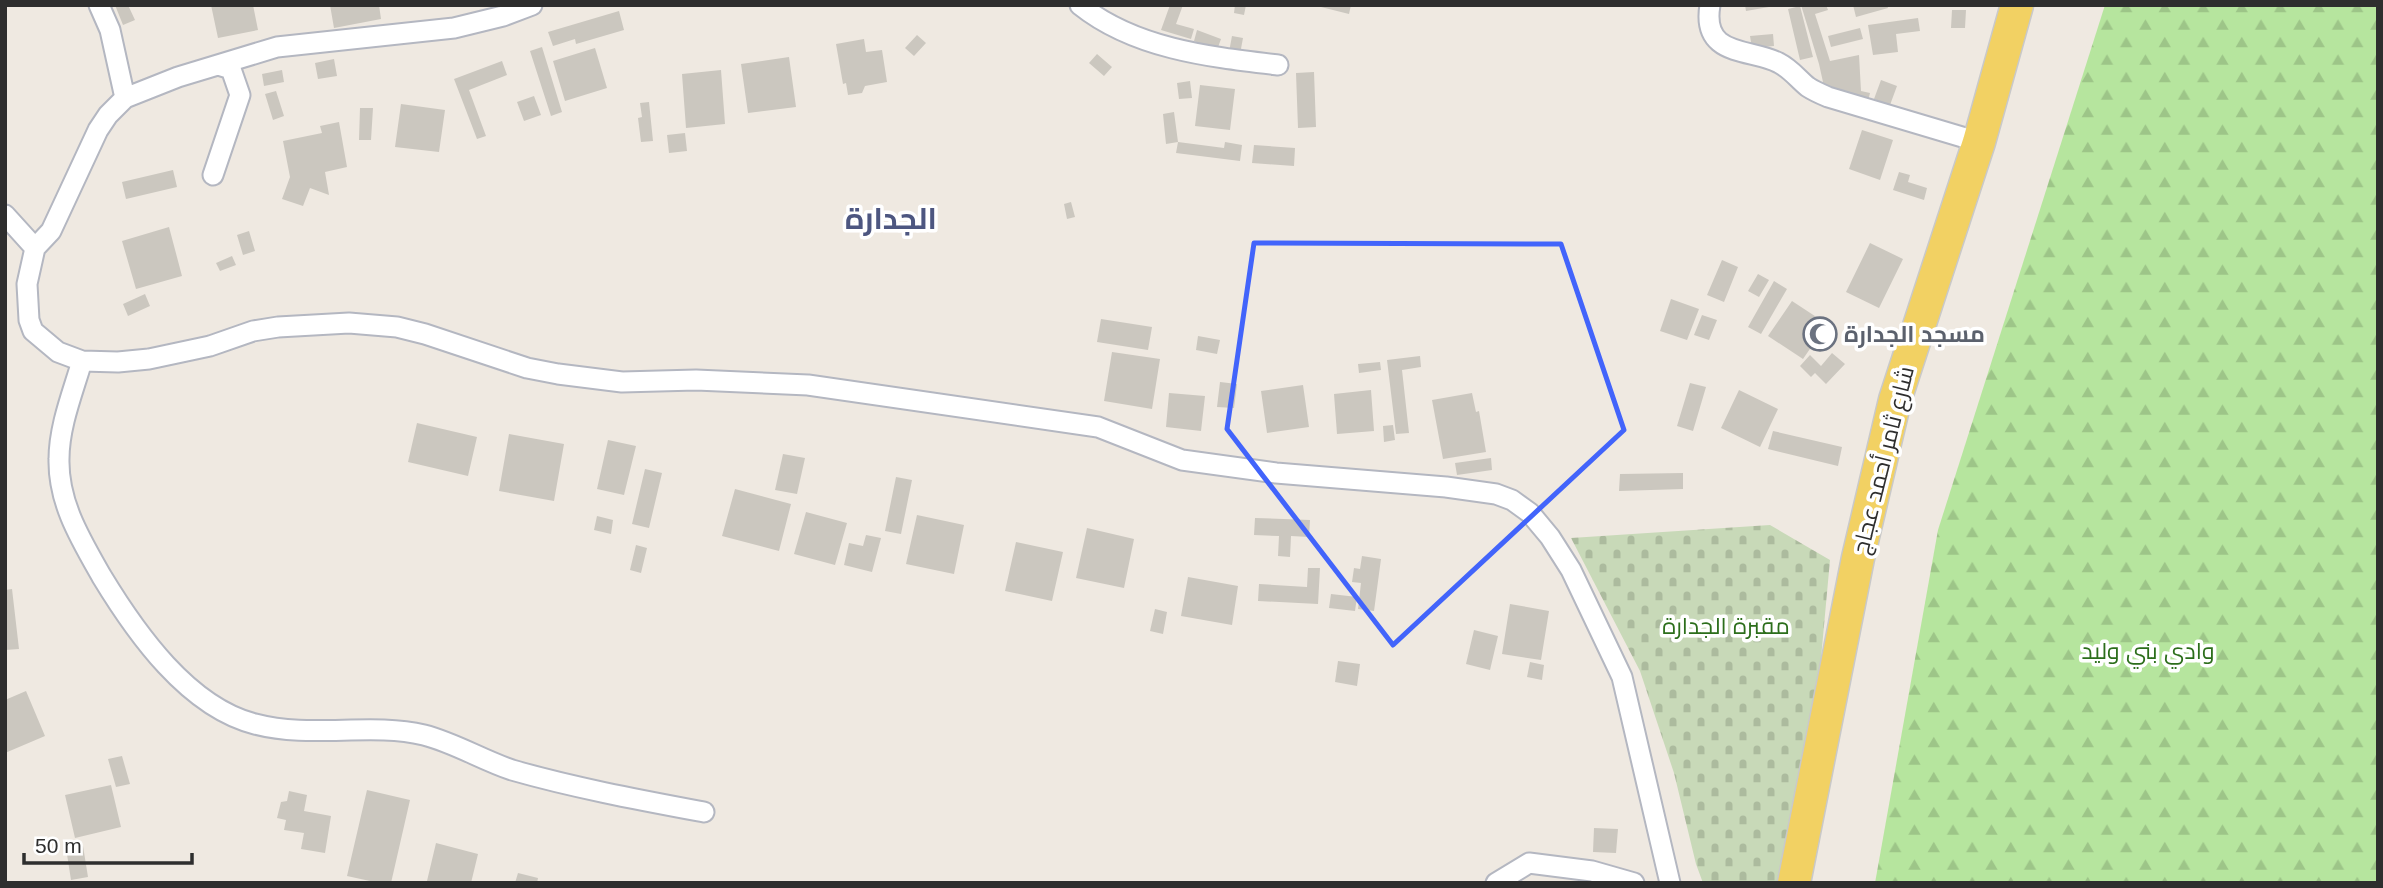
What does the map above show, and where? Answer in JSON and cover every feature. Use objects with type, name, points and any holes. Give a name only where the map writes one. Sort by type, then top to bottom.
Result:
[{"type":"main road","name":"شارع ثامر أحمد عجاج","points":[[1794,883],[1858,558],[1895,400],[1979,142],[2017,5]]},
{"type":"street","points":[[99,5],[110,30],[125,98]]},
{"type":"street","points":[[532,5],[503,16],[454,28],[277,47],[125,98],[98,130],[51,231],[35,248],[27,284],[29,320],[33,331],[58,352],[82,361],[118,362],[149,359],[209,346],[253,331],[278,327],[349,323],[397,327],[527,368],[568,375],[622,382],[695,380],[808,385],[1098,426],[1182,460],[1276,473],[1446,487],[1496,494],[1512,500],[1530,513],[1550,537],[1571,570],[1622,677],[1670,883]]},
{"type":"street","points":[[1080,5],[1115,29],[1146,40],[1213,57],[1278,65]]},
{"type":"street","points":[[1710,5],[1713,34],[1727,48],[1777,62],[1796,74],[1810,88],[1828,97],[1979,142]]},
{"type":"street","points":[[213,176],[240,95],[231,69],[218,65]]},
{"type":"street","points":[[5,215],[35,248]]},
{"type":"street","points":[[82,361],[68,410],[59,460],[67,508],[78,535],[124,614],[146,642],[188,685],[216,708],[240,720],[280,729],[310,732],[396,731],[421,735],[463,749],[487,761],[557,782],[704,812]]},
{"type":"street","points":[[1496,883],[1529,863],[1590,877],[1634,883]]},
{"type":"highlighted area","points":[[1254,243],[1561,244],[1624,430],[1393,645],[1227,429]]},
{"type":"green space","name":"وادي بني وليد","points":[[2105,5],[2378,5],[2378,883],[1875,883],[1938,530]]},
{"type":"green space","name":"مقبرة الجدارة","points":[[1770,525],[1830,560],[1813,746],[1782,883],[1703,883],[1674,773],[1640,671],[1571,538]]},
{"type":"building","points":[[115,5],[128,5],[135,20],[123,25]]},
{"type":"building","points":[[211,5],[253,5],[258,30],[218,38]]},
{"type":"building","points":[[330,5],[379,5],[381,19],[334,28]]},
{"type":"building","points":[[1170,5],[1183,5],[1176,24],[1194,29],[1191,39],[1161,30]]},
{"type":"building","points":[[1235,5],[1246,5],[1244,15],[1234,13]]},
{"type":"building","points":[[1313,5],[1351,5],[1349,14]]},
{"type":"building","points":[[1745,5],[1769,5],[1769,7],[1746,11]]},
{"type":"building","points":[[1801,5],[1826,5],[1828,10],[1815,14],[1830,61],[1859,55],[1861,91],[1870,93],[1868,101],[1821,90],[1823,82],[1819,64]]},
{"type":"building","points":[[1853,5],[1887,5],[1888,8],[1856,17]]},
{"type":"building","points":[[1800,6],[1813,57],[1800,60],[1788,9]]},
{"type":"building","points":[[1952,10],[1966,10],[1965,28],[1951,28]]},
{"type":"building","points":[[619,11],[624,30],[576,44],[575,39],[553,46],[548,32]]},
{"type":"building","points":[[1918,18],[1920,31],[1896,34],[1898,52],[1873,55],[1868,25]]},
{"type":"building","points":[[1860,28],[1863,39],[1831,47],[1828,36]]},
{"type":"building","points":[[1197,30],[1221,39],[1217,50],[1194,41]]},
{"type":"building","points":[[1773,34],[1774,46],[1752,48],[1750,36]]},
{"type":"building","points":[[917,35],[926,43],[914,56],[905,48]]},
{"type":"building","points":[[1232,36],[1243,38],[1240,54],[1229,52]]},
{"type":"building","points":[[864,39],[866,52],[882,50],[887,82],[865,86],[862,93],[848,95],[846,83],[843,84],[836,44]]},
{"type":"building","points":[[542,47],[562,112],[551,116],[530,51]]},
{"type":"building","points":[[595,48],[607,88],[565,101],[553,61]]},
{"type":"building","points":[[1097,54],[1112,67],[1104,76],[1089,63]]},
{"type":"building","points":[[789,57],[796,107],[748,113],[741,64]]},
{"type":"building","points":[[334,59],[337,76],[318,79],[315,63]]},
{"type":"building","points":[[502,61],[507,75],[469,90],[486,136],[477,139],[454,79]]},
{"type":"building","points":[[282,70],[284,82],[264,86],[262,74]]},
{"type":"building","points":[[721,70],[725,124],[686,128],[682,74]]},
{"type":"building","points":[[1314,72],[1316,127],[1298,128],[1296,73]]},
{"type":"building","points":[[1881,80],[1897,86],[1890,105],[1874,99]]},
{"type":"building","points":[[1190,81],[1192,98],[1179,99],[1177,83]]},
{"type":"building","points":[[1200,85],[1235,89],[1230,130],[1195,126]]},
{"type":"building","points":[[276,91],[284,116],[273,120],[265,94]]},
{"type":"building","points":[[534,96],[541,115],[524,121],[517,102]]},
{"type":"building","points":[[649,102],[653,141],[641,142],[638,118],[642,117],[640,103]]},
{"type":"building","points":[[401,104],[445,110],[439,152],[395,147]]},
{"type":"building","points":[[360,108],[373,108],[371,140],[359,140]]},
{"type":"building","points":[[1174,112],[1178,142],[1166,144],[1163,114]]},
{"type":"building","points":[[339,122],[347,167],[325,172],[329,195],[310,188],[303,206],[282,199],[290,177],[283,141],[322,133],[320,126]]},
{"type":"building","points":[[1862,130],[1893,140],[1880,180],[1849,169]]},
{"type":"building","points":[[685,133],[687,151],[669,153],[667,135]]},
{"type":"building","points":[[1178,142],[1224,148],[1225,142],[1242,145],[1240,161],[1176,153]]},
{"type":"building","points":[[1254,145],[1295,148],[1294,166],[1252,163]]},
{"type":"building","points":[[173,170],[177,187],[126,199],[122,182]]},
{"type":"building","points":[[1899,172],[1910,175],[1908,182],[1927,188],[1924,200],[1893,190]]},
{"type":"building","points":[[1071,202],[1075,217],[1067,219],[1064,204]]},
{"type":"building","points":[[169,227],[182,276],[136,289],[122,241]]},
{"type":"building","points":[[249,231],[255,251],[243,255],[237,235]]},
{"type":"building","points":[[1870,243],[1903,259],[1879,308],[1846,292]]},
{"type":"building","points":[[232,256],[236,265],[220,271],[216,263]]},
{"type":"building","points":[[1722,260],[1738,267],[1724,302],[1707,295]]},
{"type":"building","points":[[1758,274],[1769,280],[1759,297],[1748,291]]},
{"type":"building","points":[[1774,281],[1787,289],[1761,334],[1748,327]]},
{"type":"building","points":[[145,294],[150,306],[128,316],[123,304]]},
{"type":"building","points":[[1671,299],[1699,309],[1687,340],[1660,331]]},
{"type":"building","points":[[1792,301],[1827,324],[1803,359],[1768,336]]},
{"type":"building","points":[[1702,315],[1717,320],[1709,340],[1694,335]]},
{"type":"building","points":[[1101,319],[1152,327],[1148,350],[1097,342]]},
{"type":"building","points":[[1198,336],[1220,340],[1217,354],[1196,350]]},
{"type":"building","points":[[1112,352],[1160,359],[1152,409],[1104,401]]},
{"type":"building","points":[[1832,353],[1845,364],[1826,384],[1815,373],[1811,377],[1800,366],[1810,355],[1821,366]]},
{"type":"building","points":[[1420,356],[1421,367],[1402,370],[1409,433],[1396,434],[1387,360]]},
{"type":"building","points":[[1380,362],[1381,370],[1359,373],[1358,364]]},
{"type":"building","points":[[1220,382],[1237,384],[1234,408],[1217,407]]},
{"type":"building","points":[[1690,383],[1706,387],[1693,431],[1677,426]]},
{"type":"building","points":[[1303,385],[1309,427],[1267,433],[1261,391]]},
{"type":"building","points":[[1371,390],[1374,431],[1337,434],[1334,394]]},
{"type":"building","points":[[1739,390],[1778,409],[1760,447],[1721,428]]},
{"type":"building","points":[[1169,393],[1205,396],[1201,431],[1166,427]]},
{"type":"building","points":[[1472,393],[1476,412],[1479,411],[1486,452],[1443,459],[1432,400]]},
{"type":"building","points":[[417,423],[477,437],[468,476],[408,462]]},
{"type":"building","points":[[1393,425],[1395,440],[1384,442],[1383,426]]},
{"type":"building","points":[[1773,431],[1842,447],[1838,466],[1768,449]]},
{"type":"building","points":[[509,434],[564,444],[554,501],[499,491]]},
{"type":"building","points":[[608,440],[636,446],[624,495],[597,489]]},
{"type":"building","points":[[783,454],[805,458],[797,494],[775,490]]},
{"type":"building","points":[[1491,458],[1492,470],[1457,475],[1455,463]]},
{"type":"building","points":[[645,469],[662,473],[649,528],[632,524]]},
{"type":"building","points":[[1683,473],[1683,489],[1619,491],[1620,474]]},
{"type":"building","points":[[896,477],[912,480],[901,534],[885,531]]},
{"type":"building","points":[[735,489],[791,504],[779,551],[722,536]]},
{"type":"building","points":[[806,512],[847,523],[835,565],[794,554]]},
{"type":"building","points":[[917,515],[964,525],[954,574],[906,564]]},
{"type":"building","points":[[597,516],[613,520],[611,534],[594,530]]},
{"type":"building","points":[[1255,518],[1310,520],[1309,537],[1291,536],[1290,557],[1278,556],[1279,536],[1254,535]]},
{"type":"building","points":[[1087,528],[1134,539],[1124,588],[1076,578]]},
{"type":"building","points":[[866,535],[881,538],[872,572],[844,565],[849,543],[863,546]]},
{"type":"building","points":[[1016,542],[1063,552],[1052,601],[1005,591]]},
{"type":"building","points":[[636,545],[647,548],[641,573],[630,570]]},
{"type":"building","points":[[1362,556],[1381,559],[1374,611],[1358,609],[1361,583],[1352,582],[1354,568],[1360,569]]},
{"type":"building","points":[[1308,568],[1320,568],[1318,604],[1258,601],[1259,584],[1307,587]]},
{"type":"building","points":[[1188,577],[1238,586],[1232,625],[1181,616]]},
{"type":"building","points":[[12,589],[19,649],[5,650],[5,590]]},
{"type":"building","points":[[1331,594],[1357,597],[1355,611],[1329,608]]},
{"type":"building","points":[[1510,604],[1549,611],[1541,660],[1502,654]]},
{"type":"building","points":[[1155,609],[1167,612],[1163,634],[1150,631]]},
{"type":"building","points":[[1474,630],[1498,636],[1490,670],[1466,664]]},
{"type":"building","points":[[1338,661],[1360,664],[1357,686],[1335,682]]},
{"type":"building","points":[[1530,662],[1544,665],[1542,680],[1527,677]]},
{"type":"building","points":[[26,691],[45,736],[5,753],[5,700]]},
{"type":"building","points":[[122,756],[130,784],[116,787],[108,759]]},
{"type":"building","points":[[111,785],[121,827],[75,838],[65,795]]},
{"type":"building","points":[[367,790],[410,800],[391,883],[347,876]]},
{"type":"building","points":[[289,791],[307,795],[304,811],[331,816],[325,853],[301,849],[304,833],[284,830],[286,820],[277,818],[281,802],[287,801]]},
{"type":"building","points":[[1594,828],[1618,829],[1616,853],[1593,852]]},
{"type":"building","points":[[436,843],[478,854],[471,883],[427,881]]},
{"type":"building","points":[[83,846],[88,877],[71,880],[66,848]]},
{"type":"building","points":[[518,873],[538,878],[537,883],[515,883]]},
{"type":"place","name":"مسجد الجدارة","points":[[1820,334]]},
{"type":"district","name":"الجدارة","points":[[891,219]]}]
